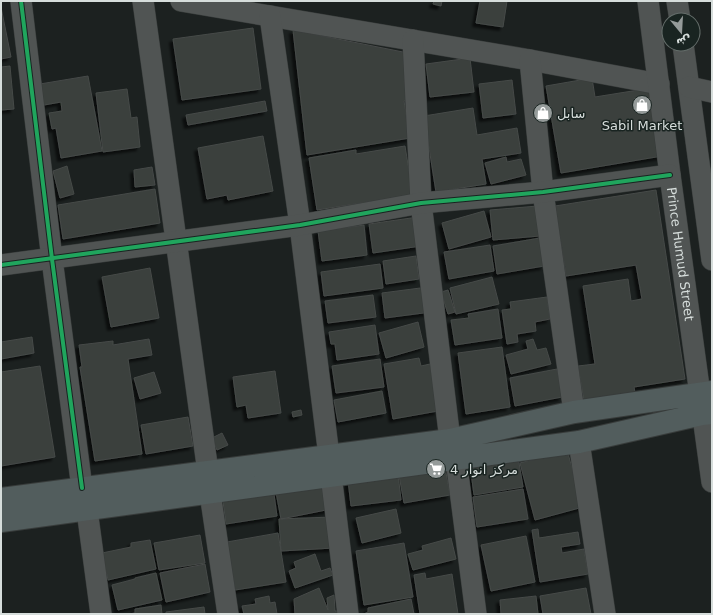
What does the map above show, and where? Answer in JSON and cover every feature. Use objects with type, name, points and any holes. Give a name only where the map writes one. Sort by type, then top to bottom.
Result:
[{"type":"main road","points":[[453,449],[574,412],[706,403]]},
{"type":"main road","points":[[1,521],[86,510],[209,483],[453,449],[579,442],[706,403]]},
{"type":"main road","points":[[1,499],[82,488],[209,483]]},
{"type":"street","points":[[21,1],[52,259],[82,488]]},
{"type":"street","points":[[143,1],[228,614]]},
{"type":"street","points":[[181,1],[530,60],[658,84]]},
{"type":"street","name":"Prince Humud Street","points":[[648,1],[670,175],[706,403],[712,482]]},
{"type":"street","points":[[677,1],[679,12]]},
{"type":"street","points":[[270,16],[300,225],[348,614]]},
{"type":"street","points":[[413,40],[421,203],[476,614]]},
{"type":"street","points":[[684,52],[712,260]]},
{"type":"street","points":[[530,60],[543,192],[574,412]]},
{"type":"street","points":[[689,88],[712,92]]},
{"type":"street","points":[[1,265],[300,225],[421,203],[543,192],[670,175]]},
{"type":"street","points":[[579,442],[605,614]]},
{"type":"street","points":[[86,510],[101,614]]},
{"type":"building","points":[[434,1],[442,1],[441,6],[433,4]]},
{"type":"building","points":[[480,1],[507,1],[503,27],[476,23]]},
{"type":"building","points":[[1,7],[11,57],[1,59]]},
{"type":"building","points":[[253,28],[261,89],[182,100],[173,39]]},
{"type":"building","points":[[293,30],[408,53],[412,98],[404,101],[410,138],[307,155]]},
{"type":"building","points":[[470,58],[474,92],[430,97],[426,64]]},
{"type":"building","points":[[10,66],[14,109],[1,110],[1,67]]},
{"type":"building","points":[[88,76],[102,151],[61,158],[56,128],[52,129],[49,113],[62,111],[61,102],[44,105],[40,84]]},
{"type":"building","points":[[592,78],[595,97],[651,88],[662,156],[561,173],[546,86]]},
{"type":"building","points":[[512,80],[516,114],[483,118],[479,84]]},
{"type":"building","points":[[127,89],[131,118],[137,117],[140,147],[103,152],[96,93]]},
{"type":"building","points":[[265,101],[267,111],[188,125],[186,115]]},
{"type":"building","points":[[473,108],[477,135],[517,128],[521,153],[482,159],[486,184],[436,192],[424,116]]},
{"type":"building","points":[[263,136],[273,191],[228,200],[227,195],[207,199],[198,148]]},
{"type":"building","points":[[405,146],[413,195],[317,210],[309,158],[356,150],[356,154]]},
{"type":"building","points":[[506,157],[507,162],[521,159],[526,175],[491,184],[485,163]]},
{"type":"building","points":[[67,166],[74,194],[60,198],[53,171]]},
{"type":"building","points":[[152,167],[155,185],[135,187],[134,170]]},
{"type":"building","points":[[155,189],[160,223],[63,239],[58,205]]},
{"type":"building","points":[[656,190],[685,379],[634,387],[635,393],[584,401],[578,366],[595,364],[583,286],[628,279],[631,301],[642,299],[636,265],[566,276],[555,206]]},
{"type":"building","points":[[538,206],[540,236],[493,240],[490,210]]},
{"type":"building","points":[[484,211],[491,237],[449,249],[442,223]]},
{"type":"building","points":[[418,217],[421,246],[373,253],[369,224]]},
{"type":"building","points":[[364,225],[367,255],[322,261],[318,231]]},
{"type":"building","points":[[540,238],[544,266],[497,274],[493,246]]},
{"type":"building","points":[[490,245],[494,271],[449,279],[444,252]]},
{"type":"building","points":[[416,256],[419,279],[386,284],[383,261]]},
{"type":"building","points":[[380,264],[383,288],[324,296],[321,272]]},
{"type":"building","points":[[150,268],[159,318],[111,327],[102,277]]},
{"type":"building","points":[[492,277],[499,304],[456,314],[450,288]]},
{"type":"building","points":[[428,287],[431,312],[385,318],[382,293]]},
{"type":"building","points":[[448,290],[455,312],[448,314],[441,292]]},
{"type":"building","points":[[373,295],[376,317],[328,323],[325,301]]},
{"type":"building","points":[[547,297],[550,319],[535,322],[536,331],[517,334],[518,342],[507,344],[502,310],[511,309],[510,302]]},
{"type":"building","points":[[498,309],[502,338],[455,345],[451,320],[469,318],[468,314]]},
{"type":"building","points":[[418,322],[424,347],[386,358],[379,333]]},
{"type":"building","points":[[375,325],[379,354],[337,360],[335,344],[331,344],[329,332]]},
{"type":"building","points":[[32,337],[34,353],[1,359],[1,342]]},
{"type":"building","points":[[149,339],[152,355],[128,359],[142,454],[95,461],[80,367],[82,367],[79,345],[113,341],[113,345]]},
{"type":"building","points":[[533,339],[537,350],[546,348],[551,364],[511,374],[506,355],[528,349],[526,341]]},
{"type":"building","points":[[502,347],[510,407],[466,414],[458,353]]},
{"type":"building","points":[[419,358],[421,366],[430,364],[438,411],[393,419],[384,364]]},
{"type":"building","points":[[380,359],[384,387],[336,393],[332,366]]},
{"type":"building","points":[[40,366],[55,457],[1,466],[1,372]]},
{"type":"building","points":[[557,369],[562,397],[515,406],[510,378]]},
{"type":"building","points":[[275,371],[281,413],[248,418],[246,405],[237,407],[233,377]]},
{"type":"building","points":[[154,372],[161,393],[140,399],[134,378]]},
{"type":"building","points":[[382,391],[386,413],[338,422],[334,400]]},
{"type":"building","points":[[301,410],[302,415],[293,417],[292,412]]},
{"type":"building","points":[[188,417],[193,446],[146,454],[141,425]]},
{"type":"building","points":[[222,433],[228,445],[217,450],[212,438]]},
{"type":"building","points":[[567,450],[583,507],[535,520],[520,463]]},
{"type":"building","points":[[518,457],[523,487],[474,495],[470,465]]},
{"type":"building","points":[[445,467],[450,495],[404,503],[399,475]]},
{"type":"building","points":[[398,474],[401,500],[351,506],[348,480]]},
{"type":"building","points":[[325,477],[331,509],[281,519],[275,487]]},
{"type":"building","points":[[273,487],[277,516],[226,524],[222,494]]},
{"type":"building","points":[[523,489],[528,519],[477,527],[473,497]]},
{"type":"building","points":[[396,509],[401,533],[362,543],[356,518]]},
{"type":"building","points":[[332,517],[334,548],[281,551],[279,519]]},
{"type":"building","points":[[538,529],[539,538],[578,532],[580,544],[561,547],[562,553],[584,549],[588,574],[540,582],[532,530]]},
{"type":"building","points":[[278,533],[286,582],[235,590],[227,542]]},
{"type":"building","points":[[200,535],[205,563],[159,570],[154,543]]},
{"type":"building","points":[[526,536],[535,582],[491,591],[481,545]]},
{"type":"building","points":[[451,538],[456,559],[413,570],[408,554],[423,550],[422,546]]},
{"type":"building","points":[[150,540],[156,569],[108,580],[102,553],[131,547],[131,543]]},
{"type":"building","points":[[404,543],[413,597],[364,605],[356,551]]},
{"type":"building","points":[[315,554],[321,571],[330,568],[333,575],[295,588],[289,571],[296,568],[294,562]]},
{"type":"building","points":[[205,564],[210,592],[166,602],[160,573]]},
{"type":"building","points":[[156,573],[162,600],[118,610],[112,585]]},
{"type":"building","points":[[425,573],[426,579],[452,574],[458,614],[420,614],[414,575]]},
{"type":"building","points":[[319,588],[328,610],[327,598],[334,595],[335,611],[340,611],[341,614],[295,614],[294,599]]},
{"type":"building","points":[[586,588],[591,614],[543,614],[540,596]]},
{"type":"building","points":[[269,596],[270,603],[275,602],[277,614],[244,614],[242,606],[256,604],[255,599]]},
{"type":"building","points":[[536,596],[538,614],[501,614],[500,600]]},
{"type":"building","points":[[411,599],[414,614],[364,614],[368,612],[368,608]]},
{"type":"building","points":[[161,605],[162,614],[129,614],[135,613],[135,609]]},
{"type":"building","points":[[204,607],[205,614],[166,614],[166,612]]},
{"type":"cycle path","points":[[21,1],[52,259],[82,488]]},
{"type":"cycle path","points":[[1,265],[300,225],[421,203],[543,192],[670,175]]},
{"type":"place","name":"Sabil Market","points":[[642,105]]},
{"type":"place","name":"سابل","points":[[543,113]]},
{"type":"place","name":"مركز انوار 4","points":[[436,469]]}]
